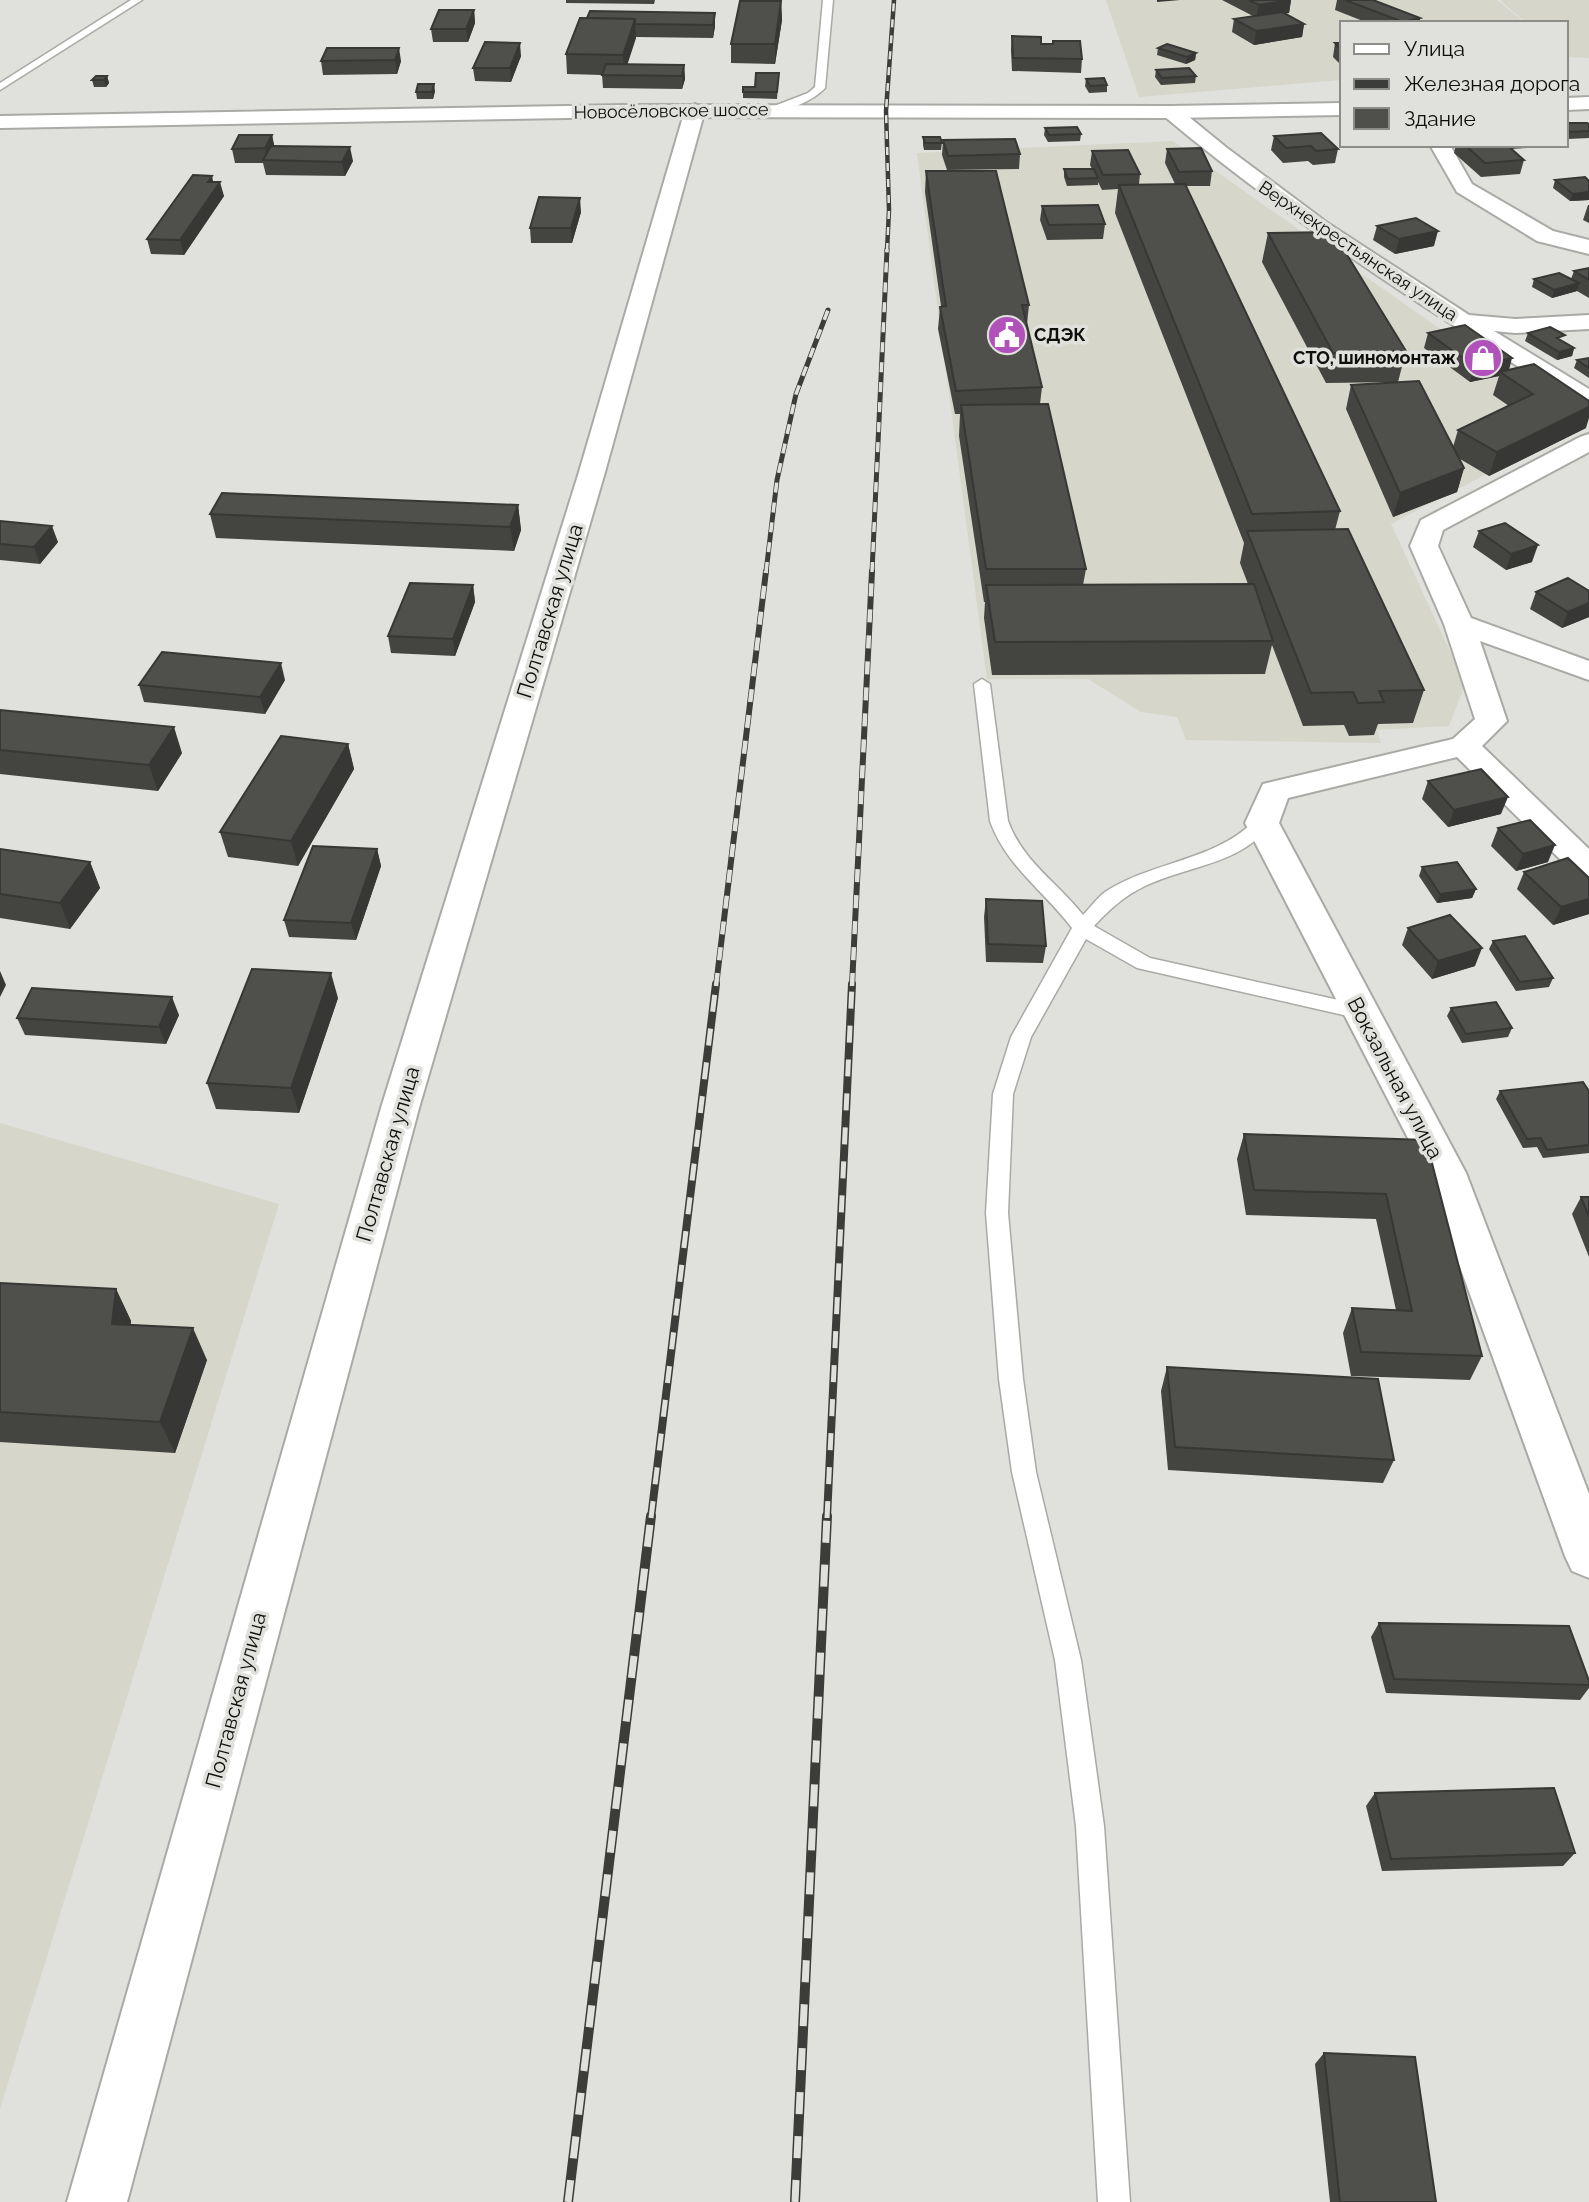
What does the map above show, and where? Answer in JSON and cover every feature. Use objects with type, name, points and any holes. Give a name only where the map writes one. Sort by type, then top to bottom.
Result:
[{"type":"street","points":[[1568,104],[1589,103]]},
{"type":"street","name":"Новосёловское шоссе","points":[[0,122],[695,110],[1171,112],[1340,109]]},
{"type":"street","name":"Полтавская улица","points":[[97,2202],[400,1108],[585,496],[695,110]]},
{"type":"street","name":"Верхнекрестьянская улица","points":[[1171,112],[1224,158],[1315,226],[1589,400]]},
{"type":"street","points":[[0,128],[54,121]]},
{"type":"street","points":[[1441,147],[1464,188],[1545,236],[1589,247]]},
{"type":"street","points":[[1463,321],[1501,326],[1589,322]]},
{"type":"street","points":[[1507,350],[1525,332],[1545,326]]},
{"type":"street","points":[[1262,823],[1274,792],[1464,746],[1490,722],[1459,624],[1424,546],[1431,526],[1589,442]]},
{"type":"street","points":[[1459,624],[1589,671]]},
{"type":"street","points":[[1464,746],[1589,868]]},
{"type":"street","name":"Вокзальная улица","points":[[1262,823],[1446,1174],[1589,1556]]},
{"type":"lane","points":[[0,88],[137,0]]},
{"type":"lane","points":[[773,110],[812,95],[820,88],[828,0]]},
{"type":"lane","points":[[982,684],[999,821],[1006,841],[1017,858],[1063,903],[1082,928],[1144,963],[1361,1012]]},
{"type":"lane","points":[[1114,2202],[1090,1826],[1068,1660],[1024,1472],[1011,1379],[997,1213],[1003,1094],[1021,1037],[1082,928],[1108,898],[1139,881],[1229,849],[1250,836],[1262,823]]},
{"type":"shaded area","points":[[1106,0],[1497,0],[1523,21],[1340,21],[1340,80],[1139,97]]},
{"type":"shaded area","points":[[1500,0],[1589,0],[1589,58],[1568,57],[1568,21],[1524,21]]},
{"type":"shaded area","points":[[1173,141],[1578,426],[1391,524],[1465,684],[1449,726],[1377,730],[1381,743],[1186,740],[1177,717],[1141,712],[1088,679],[987,679],[917,153]]},
{"type":"shaded area","points":[[0,1123],[279,1204],[0,2109]]},
{"type":"building","points":[[1249,0],[1290,0],[1259,5]]},
{"type":"building","points":[[1345,0],[1373,0],[1420,18],[1400,21]]},
{"type":"building","points":[[740,1],[781,1],[775,44],[731,44]]},
{"type":"building","points":[[439,10],[474,10],[466,29],[431,29]]},
{"type":"building","points":[[590,11],[715,13],[713,25],[635,24],[635,19],[587,18]]},
{"type":"building","points":[[1282,12],[1304,24],[1256,31],[1234,19]]},
{"type":"building","points":[[580,18],[635,19],[623,55],[566,54]]},
{"type":"building","points":[[1012,36],[1041,37],[1041,44],[1080,41],[1082,59],[1013,58]]},
{"type":"building","points":[[485,42],[520,43],[510,68],[473,68]]},
{"type":"building","points":[[1167,44],[1196,53],[1187,57],[1158,48]]},
{"type":"building","points":[[327,48],[399,48],[395,60],[321,61]]},
{"type":"building","points":[[606,64],[684,65],[682,76],[602,75]]},
{"type":"building","points":[[1189,68],[1196,76],[1162,78],[1156,70]]},
{"type":"building","points":[[756,73],[779,73],[777,92],[743,92],[743,87],[755,87]]},
{"type":"building","points":[[96,76],[107,76],[104,80],[92,80]]},
{"type":"building","points":[[1104,78],[1107,85],[1090,86],[1086,79]]},
{"type":"building","points":[[418,84],[434,84],[432,92],[416,92]]},
{"type":"building","points":[[1568,123],[1589,124],[1589,131],[1570,132]]},
{"type":"building","points":[[1077,127],[1081,134],[1049,135],[1045,128]]},
{"type":"building","points":[[1321,133],[1338,149],[1316,151],[1311,146],[1286,148],[1274,136]]},
{"type":"building","points":[[239,135],[272,135],[265,148],[232,149]]},
{"type":"building","points":[[923,137],[940,137],[942,143],[925,143]]},
{"type":"building","points":[[1015,139],[1020,154],[948,156],[943,140]]},
{"type":"building","points":[[271,146],[350,147],[342,162],[263,160]]},
{"type":"building","points":[[1467,147],[1509,147],[1524,160],[1485,163]]},
{"type":"building","points":[[1201,148],[1212,171],[1179,172],[1167,149]]},
{"type":"building","points":[[1128,150],[1140,174],[1103,175],[1092,151]]},
{"type":"building","points":[[1064,169],[1094,169],[1098,178],[1068,179]]},
{"type":"building","points":[[926,171],[996,171],[1029,305],[1022,305],[1042,387],[956,391],[940,307],[946,306]]},
{"type":"building","points":[[193,175],[212,176],[208,182],[220,182],[180,240],[147,239]]},
{"type":"building","points":[[1585,177],[1589,181],[1589,192],[1573,194],[1555,180]]},
{"type":"building","points":[[1185,184],[1340,511],[1252,514],[1119,185]]},
{"type":"building","points":[[539,197],[580,198],[571,228],[530,228]]},
{"type":"building","points":[[1098,205],[1105,224],[1049,225],[1042,206]]},
{"type":"building","points":[[1416,218],[1438,231],[1399,239],[1377,226]]},
{"type":"building","points":[[1333,232],[1406,351],[1333,353],[1268,233]]},
{"type":"building","points":[[1589,268],[1589,280],[1574,271]]},
{"type":"building","points":[[1559,273],[1579,283],[1554,290],[1534,279]]},
{"type":"building","points":[[1465,325],[1512,358],[1474,366],[1428,333]]},
{"type":"building","points":[[1550,327],[1565,335],[1557,338],[1574,348],[1559,352],[1528,333]]},
{"type":"building","points":[[1589,358],[1589,368],[1577,360]]},
{"type":"building","points":[[1534,364],[1589,401],[1589,407],[1497,452],[1458,430],[1533,394],[1500,372]]},
{"type":"building","points":[[1419,381],[1464,468],[1400,493],[1351,385]]},
{"type":"building","points":[[1048,404],[1086,569],[986,569],[961,405]]},
{"type":"building","points":[[222,493],[518,505],[510,527],[210,514]]},
{"type":"building","points":[[0,521],[52,526],[34,547],[0,544]]},
{"type":"building","points":[[1505,523],[1538,545],[1511,554],[1479,531]]},
{"type":"building","points":[[1348,529],[1424,690],[1379,691],[1384,702],[1358,703],[1353,692],[1311,693],[1247,531]]},
{"type":"building","points":[[1568,578],[1589,591],[1589,603],[1568,612],[1536,592]]},
{"type":"building","points":[[410,583],[473,585],[453,639],[388,636]]},
{"type":"building","points":[[1254,584],[1273,641],[995,642],[986,585]]},
{"type":"building","points":[[162,652],[281,663],[260,697],[139,685]]},
{"type":"building","points":[[0,710],[174,727],[149,765],[0,750]]},
{"type":"building","points":[[281,736],[348,744],[291,841],[220,832]]},
{"type":"building","points":[[1481,769],[1508,797],[1454,810],[1428,781]]},
{"type":"building","points":[[1530,820],[1555,845],[1523,854],[1498,828]]},
{"type":"building","points":[[313,846],[377,849],[351,923],[284,920]]},
{"type":"building","points":[[0,849],[90,862],[60,903],[0,894]]},
{"type":"building","points":[[1568,858],[1589,878],[1589,899],[1561,907],[1524,872]]},
{"type":"building","points":[[1457,862],[1476,889],[1440,894],[1422,867]]},
{"type":"building","points":[[986,899],[1042,901],[1046,946],[988,944]]},
{"type":"building","points":[[1450,915],[1482,948],[1438,961],[1408,928]]},
{"type":"building","points":[[1525,936],[1553,978],[1520,982],[1493,941]]},
{"type":"building","points":[[252,969],[331,973],[291,1088],[207,1083]]},
{"type":"building","points":[[32,988],[172,997],[159,1027],[17,1018]]},
{"type":"building","points":[[1496,1002],[1512,1028],[1466,1034],[1451,1008]]},
{"type":"building","points":[[1583,1082],[1589,1091],[1589,1145],[1547,1150],[1541,1138],[1527,1139],[1500,1091]]},
{"type":"building","points":[[1244,1134],[1426,1140],[1482,1356],[1361,1352],[1352,1308],[1412,1311],[1386,1194],[1254,1190]]},
{"type":"building","points":[[1581,1197],[1589,1197],[1589,1217]]},
{"type":"building","points":[[0,1283],[116,1289],[112,1324],[193,1328],[160,1422],[0,1412]]},
{"type":"building","points":[[1167,1367],[1378,1379],[1394,1460],[1175,1447]]},
{"type":"building","points":[[1379,1623],[1569,1626],[1589,1685],[1394,1679]]},
{"type":"building","points":[[1554,1788],[1575,1853],[1391,1859],[1375,1793]]},
{"type":"building","points":[[1324,2053],[1415,2057],[1436,2202],[1340,2202]]},
{"type":"railway","points":[[887,251],[889,210],[886,111],[894,0]]},
{"type":"railway","points":[[872,572],[887,249]]},
{"type":"railway","points":[[766,572],[777,480],[796,394],[828,310]]},
{"type":"railway","points":[[716,986],[766,571]]},
{"type":"railway","points":[[852,986],[872,571]]},
{"type":"railway","points":[[651,1518],[716,984]]},
{"type":"railway","points":[[827,1518],[852,984]]},
{"type":"railway","points":[[568,2202],[651,1516]]},
{"type":"railway","points":[[795,2202],[827,1516]]},
{"type":"place","name":"СДЭК","points":[[1007,335]]},
{"type":"place","name":"СТО, шиномонтаж","points":[[1483,358]]}]
